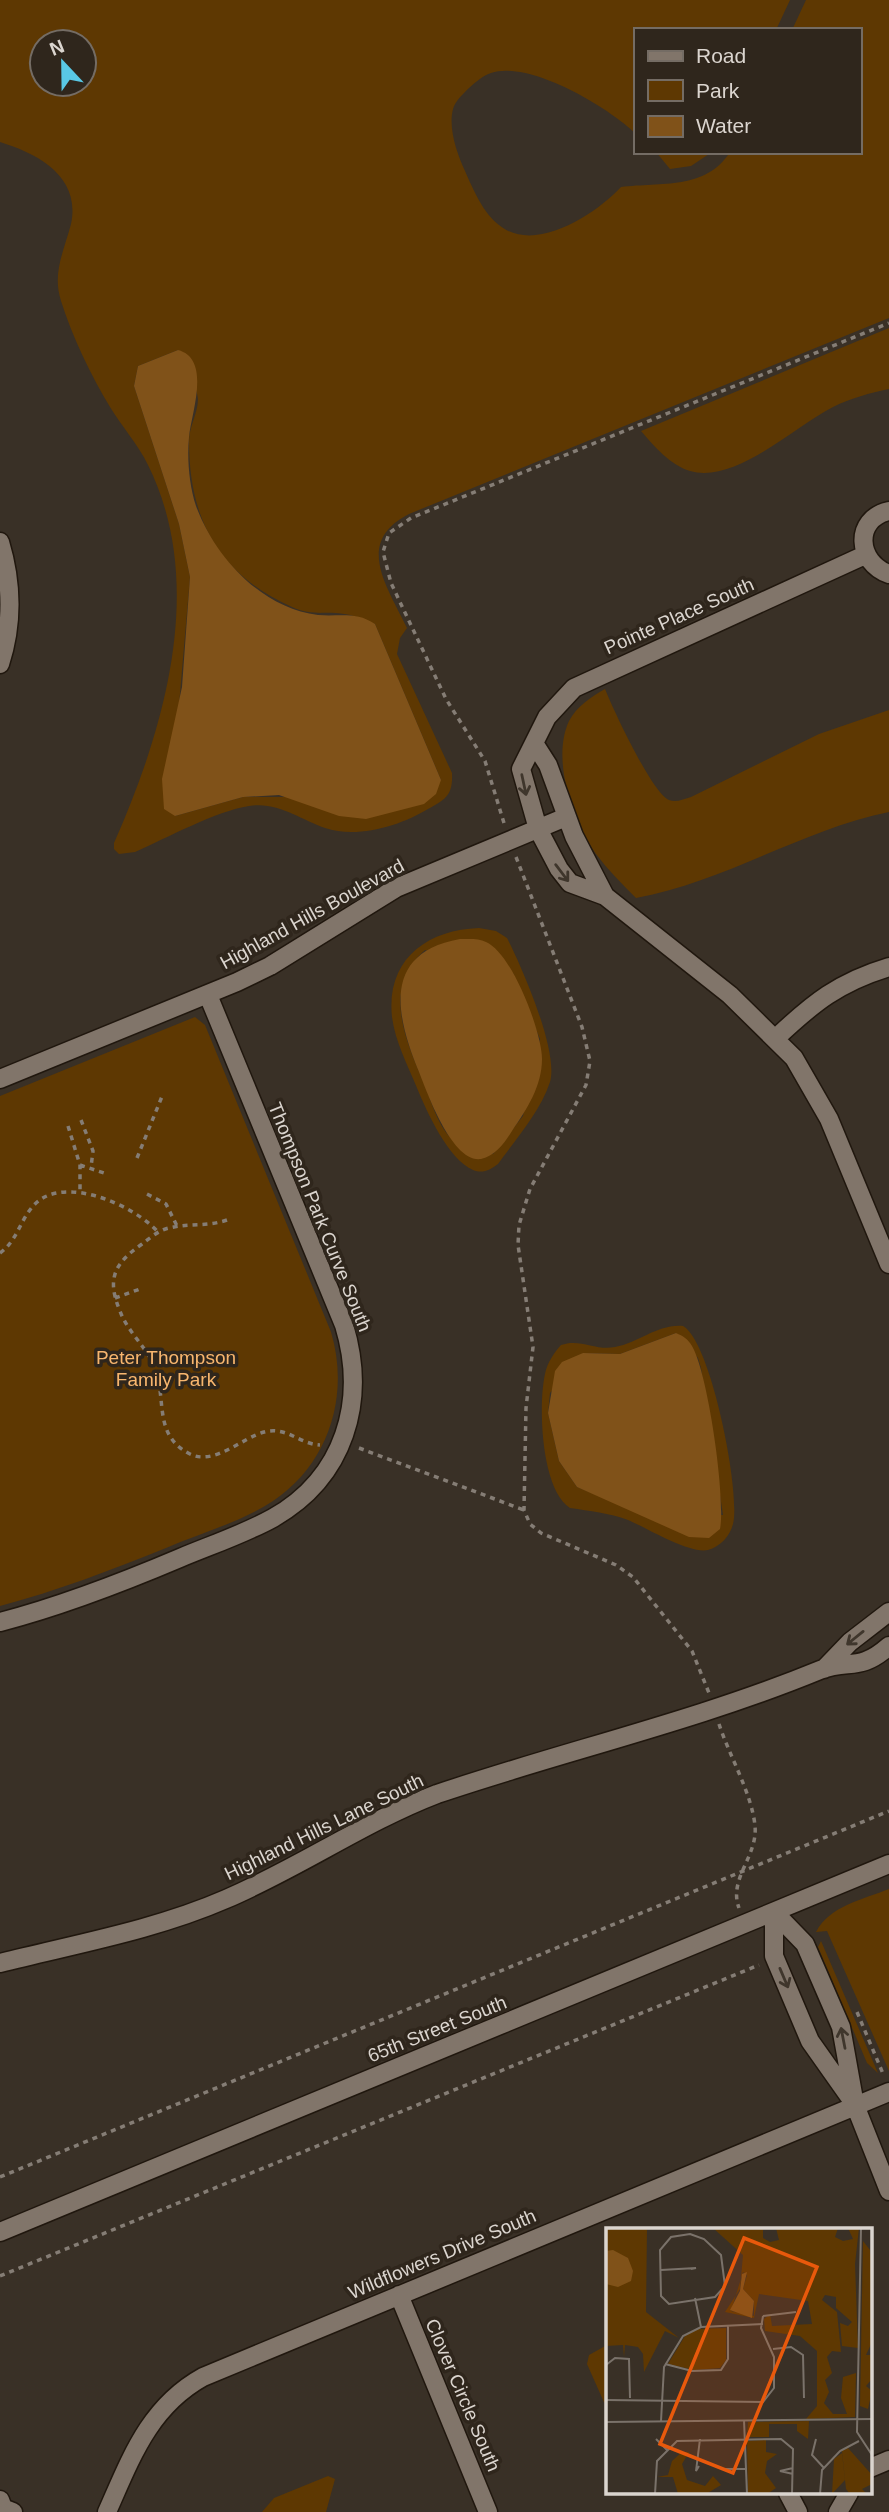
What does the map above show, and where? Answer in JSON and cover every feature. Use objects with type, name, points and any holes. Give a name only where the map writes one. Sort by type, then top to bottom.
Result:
[{"type":"street","points":[[889,511],[876,516],[868,524],[864,534],[865,555],[879,570],[889,574]]},
{"type":"street","points":[[0,542],[8,570],[10,608],[7,638],[0,664]]},
{"type":"street","name":"Pointe Place South","points":[[538,829],[521,769],[557,704],[581,684],[865,555]]},
{"type":"street","points":[[534,743],[548,765],[566,817],[605,896]]},
{"type":"street","name":"Highland Hills Boulevard","points":[[0,1079],[208,995],[270,966],[396,888],[566,817]]},
{"type":"street","points":[[538,829],[554,862],[570,883],[605,896],[730,995],[776,1038],[803,1071],[822,1105],[889,1264]]},
{"type":"street","points":[[776,1038],[828,992],[854,979],[889,967]]},
{"type":"street","name":"Thompson Park Curve South","points":[[0,1622],[113,1586],[272,1519],[315,1486],[335,1455],[345,1431],[353,1398],[354,1378],[346,1333],[208,995]]},
{"type":"street","name":"Highland Hills Lane South","points":[[824,1668],[850,1642],[889,1612]]},
{"type":"street","name":"Highland Hills Lane South","points":[[0,1963],[192,1912],[255,1886],[429,1797],[749,1697],[824,1668],[863,1664],[889,1646]]},
{"type":"street","name":"65th Street South","points":[[0,2232],[889,1864]]},
{"type":"street","points":[[774,1912],[774,1956],[810,2041],[855,2105]]},
{"type":"street","points":[[774,1912],[805,1944],[841,2027],[855,2105],[889,2191]]},
{"type":"street","name":"Wildflowers Drive South","points":[[107,2512],[142,2435],[157,2413],[186,2387],[213,2372],[889,2092]]},
{"type":"street","name":"Clover Circle South","points":[[398,2295],[488,2512]]},
{"type":"street","points":[[872,2467],[889,2460]]},
{"type":"street","points":[[789,2494],[798,2512]]},
{"type":"street","points":[[838,2512],[848,2494]]},
{"type":"path","points":[[503,820],[486,765],[446,699],[391,583],[383,552],[388,533],[411,518],[889,323]]},
{"type":"path","points":[[519,864],[582,1027],[590,1061],[586,1085],[530,1189],[519,1225],[518,1245],[533,1347],[526,1408],[524,1510],[530,1524],[541,1533],[615,1564],[633,1577],[692,1651],[706,1686]]},
{"type":"path","points":[[137,1158],[163,1094]]},
{"type":"path","points":[[81,1120],[93,1151],[91,1167]]},
{"type":"path","points":[[68,1126],[80,1165],[80,1192]]},
{"type":"path","points":[[80,1165],[104,1173]]},
{"type":"path","points":[[0,1253],[13,1241],[36,1203],[47,1196],[80,1192],[127,1211],[159,1232]]},
{"type":"path","points":[[147,1194],[166,1204],[177,1227]]},
{"type":"path","points":[[227,1220],[201,1227],[177,1227],[159,1232],[120,1262],[113,1279],[121,1316],[155,1367],[164,1426],[179,1447],[196,1457],[206,1456],[253,1435],[275,1430],[289,1432],[313,1445]]},
{"type":"path","points":[[115,1298],[140,1289]]},
{"type":"path","points":[[363,1448],[510,1507],[524,1510]]},
{"type":"path","points":[[719,1726],[755,1822],[753,1850],[736,1891],[737,1901]]},
{"type":"path","points":[[0,2177],[889,1811]]},
{"type":"path","points":[[0,2276],[761,1962]]},
{"type":"green space","points":[[0,0],[790,0],[777,28],[634,28],[634,132],[588,99],[546,79],[526,73],[491,73],[469,88],[454,106],[452,124],[459,157],[479,200],[493,220],[514,233],[547,233],[581,218],[621,187],[667,184],[696,178],[708,173],[728,154],[861,154],[861,28],[793,28],[806,0],[889,0],[889,318],[409,514],[392,525],[383,538],[379,551],[380,566],[384,581],[407,628],[400,638],[397,654],[452,773],[450,791],[439,802],[405,821],[378,829],[351,832],[325,828],[279,808],[249,806],[207,819],[135,852],[119,854],[114,849],[114,843],[133,799],[163,704],[177,607],[175,558],[166,511],[148,465],[96,382],[76,342],[61,301],[58,271],[71,224],[70,193],[54,170],[29,153],[0,142]],"holes":[[[178,350],[197,393],[198,404],[189,436],[190,469],[202,520],[213,541],[227,561],[245,578],[292,607],[307,612],[350,615],[375,624],[441,780],[289,797],[243,797],[175,816],[179,705],[190,577],[179,524],[134,386],[138,366]]]},
{"type":"green space","points":[[658,154],[709,154],[691,166],[670,169]]},
{"type":"green space","points":[[889,328],[889,389],[833,407],[745,462],[707,473],[690,471],[669,460],[641,431]]},
{"type":"green space","points":[[605,689],[643,767],[662,794],[674,801],[691,797],[819,734],[889,710],[889,812],[825,831],[701,880],[636,898],[605,866],[587,840],[573,808],[564,772],[562,754],[569,721],[580,706]]},
{"type":"green space","points":[[479,928],[496,931],[507,938],[538,1010],[551,1068],[550,1082],[534,1115],[498,1164],[483,1171],[473,1170],[464,1164],[439,1134],[402,1053],[392,1017],[392,997],[403,964],[427,942],[460,930]],"holes":[[[425,950],[513,973],[540,1039],[523,1116],[493,1154],[457,1143],[444,1129],[433,1108],[405,1035],[401,999],[411,965]]]},
{"type":"green space","name":"Peter Thompson Family Park","points":[[195,1017],[205,1025],[331,1332],[338,1380],[330,1426],[321,1448],[308,1468],[292,1486],[261,1508],[221,1527],[104,1572],[0,1606],[0,1096]]},
{"type":"green space","points":[[674,1326],[683,1326],[694,1338],[704,1359],[722,1419],[728,1452],[734,1507],[733,1524],[724,1540],[708,1550],[679,1544],[628,1520],[570,1508],[560,1498],[553,1484],[544,1446],[542,1405],[545,1374],[551,1358],[561,1345],[575,1343],[615,1347]],"holes":[[[676,1333],[698,1358],[723,1515],[643,1514],[577,1487],[559,1461],[548,1413],[550,1393],[583,1353],[620,1354]]]},
{"type":"green space","points":[[889,1889],[889,2071],[827,1931],[816,1932],[829,1916],[838,1910]]},
{"type":"green space","points":[[821,1941],[878,2073],[867,2063],[818,1947]]},
{"type":"green space","points":[[606,2346],[606,2407],[587,2364],[589,2355]]},
{"type":"green space","points":[[328,2476],[335,2479],[326,2512],[262,2512],[274,2498]]},
{"type":"water","points":[[178,350],[188,355],[197,375],[188,463],[196,506],[204,525],[215,544],[243,577],[278,602],[318,615],[361,617],[375,624],[441,780],[436,794],[424,804],[366,819],[339,816],[279,795],[243,797],[175,816],[164,809],[162,779],[182,687],[190,577],[179,524],[134,386],[138,366]]},
{"type":"water","points":[[460,939],[486,942],[506,961],[524,994],[541,1047],[541,1069],[533,1097],[506,1140],[491,1155],[481,1159],[470,1157],[460,1150],[442,1124],[411,1051],[401,1009],[401,990],[406,972],[417,958],[435,946]]},
{"type":"water","points":[[676,1333],[689,1341],[698,1360],[714,1436],[721,1513],[720,1529],[709,1538],[689,1537],[577,1487],[559,1461],[548,1413],[555,1371],[562,1362],[583,1353],[620,1354]]}]
